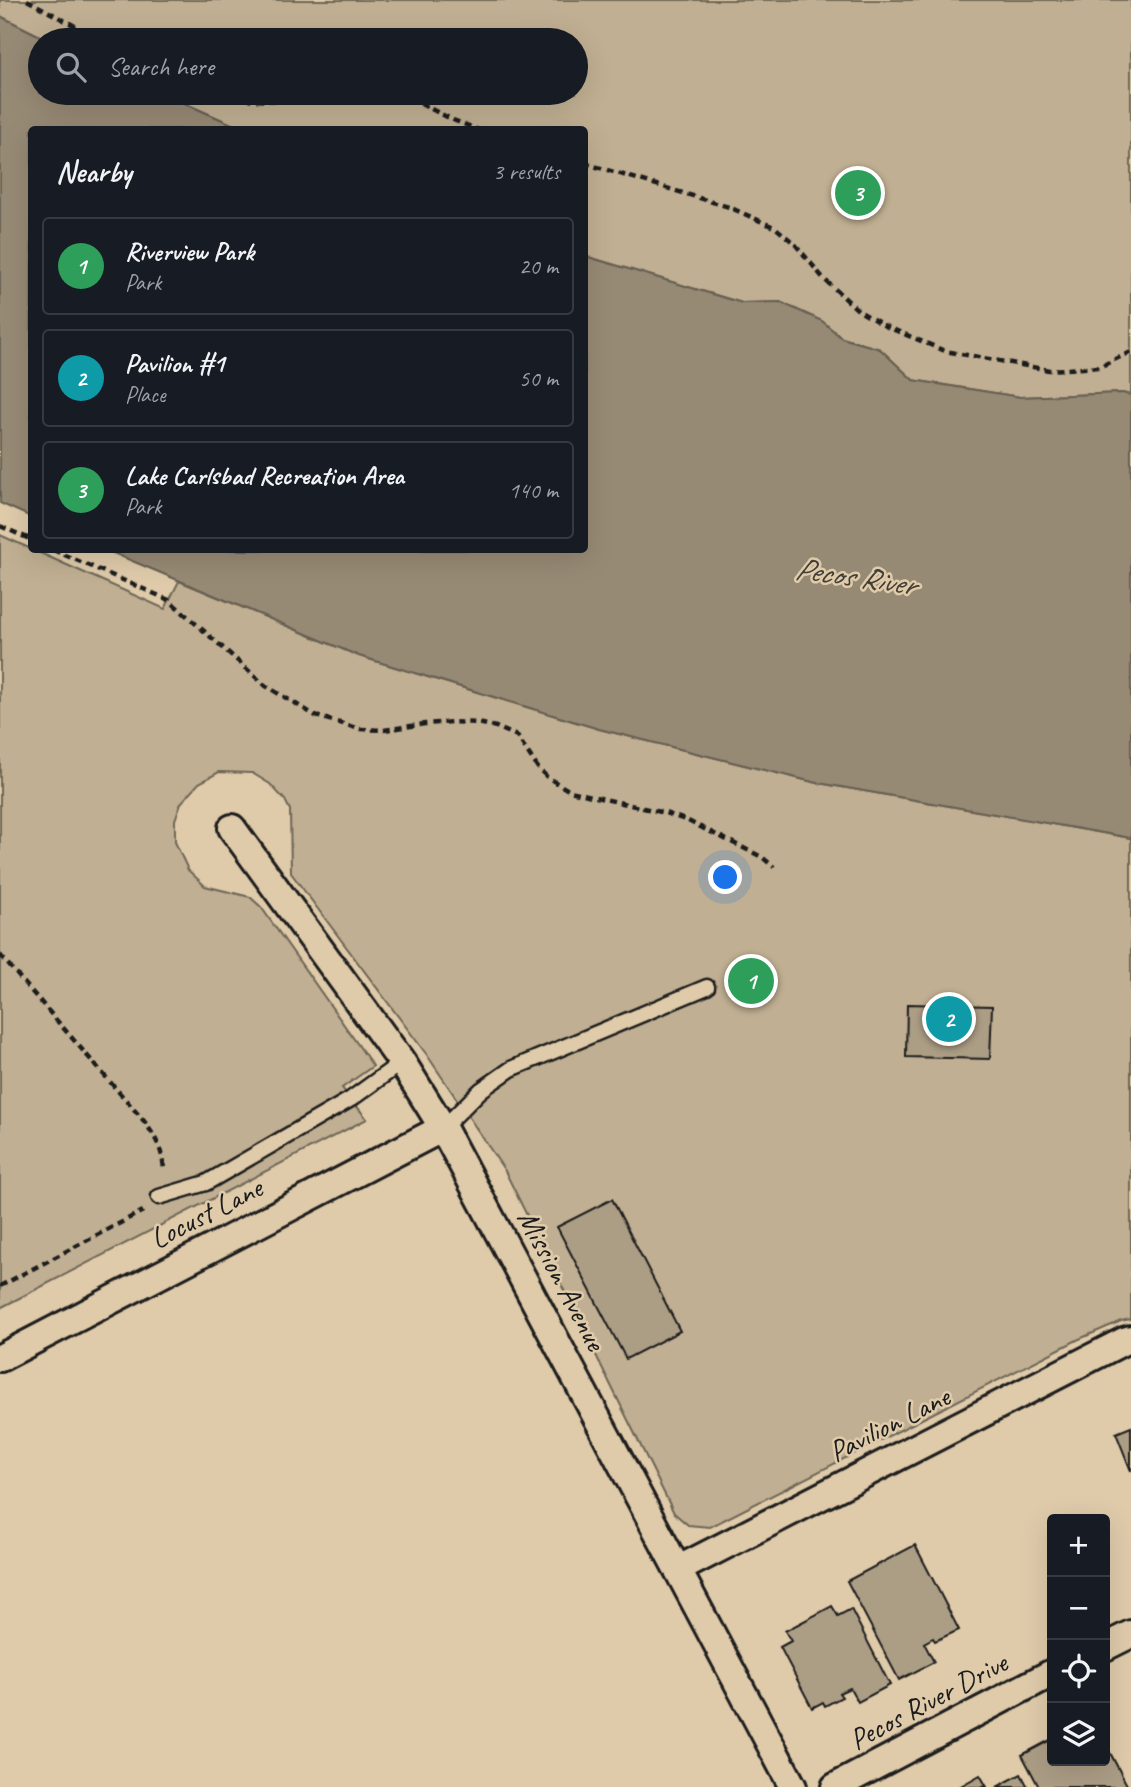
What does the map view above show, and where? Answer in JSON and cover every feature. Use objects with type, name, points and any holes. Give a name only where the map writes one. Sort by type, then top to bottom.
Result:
[{"type":"street","name":"Mission Avenue","points":[[232,828],[402,1062],[443,1128],[793,1787]]},
{"type":"street","name":"Locust Lane","points":[[0,1358],[443,1128]]},
{"type":"street","name":"Pavilion Lane","points":[[679,1569],[1124,1340],[1131,1339]]},
{"type":"street","points":[[1110,1644],[1131,1634]]},
{"type":"street","name":"Pecos River Drive","points":[[835,1787],[1047,1676]]},
{"type":"lane","points":[[443,1128],[481,1090],[511,1069],[707,987]]},
{"type":"lane","points":[[159,1197],[205,1183],[351,1099],[402,1062]]},
{"type":"path","points":[[27,0],[79,28]]},
{"type":"path","points":[[423,105],[469,126]]},
{"type":"path","points":[[588,164],[729,207],[776,228],[795,244],[832,287],[859,311],[885,326],[945,351],[1049,370],[1099,366],[1131,352]]},
{"type":"path","points":[[0,526],[28,538]]},
{"type":"path","points":[[60,553],[169,600],[256,678],[297,707],[316,716],[360,729],[384,730],[452,722],[496,727],[517,736],[538,768],[570,791],[688,821],[752,852],[774,867]]},
{"type":"path","points":[[0,955],[144,1121],[163,1154],[164,1175],[159,1197],[144,1211],[0,1286]]},
{"type":"shaded area","points":[[0,0],[1131,0],[1131,395],[1122,393],[1020,397],[913,380],[880,349],[842,338],[822,321],[780,302],[742,303],[588,257],[588,126],[236,126],[188,105],[588,105],[588,28],[28,30],[0,16]]},
{"type":"shaded area","points":[[0,535],[28,548],[28,553],[40,553],[165,609],[179,581],[359,656],[599,729],[813,782],[1131,838],[1131,1319],[1077,1340],[710,1527],[688,1525],[674,1513],[505,1171],[427,1055],[291,873],[290,810],[285,800],[270,784],[252,773],[219,772],[199,783],[181,803],[175,820],[175,842],[188,870],[205,886],[250,897],[261,907],[373,1066],[342,1088],[367,1119],[0,1308]]},
{"type":"water","points":[[0,16],[28,30],[28,105],[188,105],[236,126],[28,126],[28,516],[0,503]]},
{"type":"water","name":"Pecos River","points":[[588,257],[742,303],[780,302],[822,321],[842,338],[880,349],[913,380],[1020,397],[1122,393],[1131,395],[1131,838],[813,782],[599,729],[359,656],[113,553],[588,553]]},
{"type":"building","points":[[907,1004],[992,1006],[990,1059],[906,1057]]},
{"type":"building","points":[[612,1199],[680,1331],[626,1359],[557,1227]]},
{"type":"building","points":[[1131,1427],[1131,1471],[1116,1433]]},
{"type":"building","points":[[915,1545],[959,1630],[924,1643],[934,1662],[899,1680],[847,1581]]},
{"type":"building","points":[[832,1606],[838,1616],[851,1609],[890,1685],[858,1702],[850,1688],[839,1693],[842,1697],[825,1706],[823,1702],[812,1708],[780,1647],[791,1641],[785,1631]]},
{"type":"building","points":[[1047,1742],[1047,1766],[1110,1766],[1110,1753],[1128,1787],[1039,1787],[1022,1755]]},
{"type":"building","points":[[1021,1774],[1028,1787],[997,1787]]},
{"type":"building","points":[[980,1775],[987,1787],[959,1787]]},
{"type":"place","name":"Lake Carlsbad Recreation Area","points":[[858,193]]},
{"type":"place","name":"Riverview Park","points":[[751,981]]},
{"type":"place","name":"Pavilion #1","points":[[949,1019]]}]
